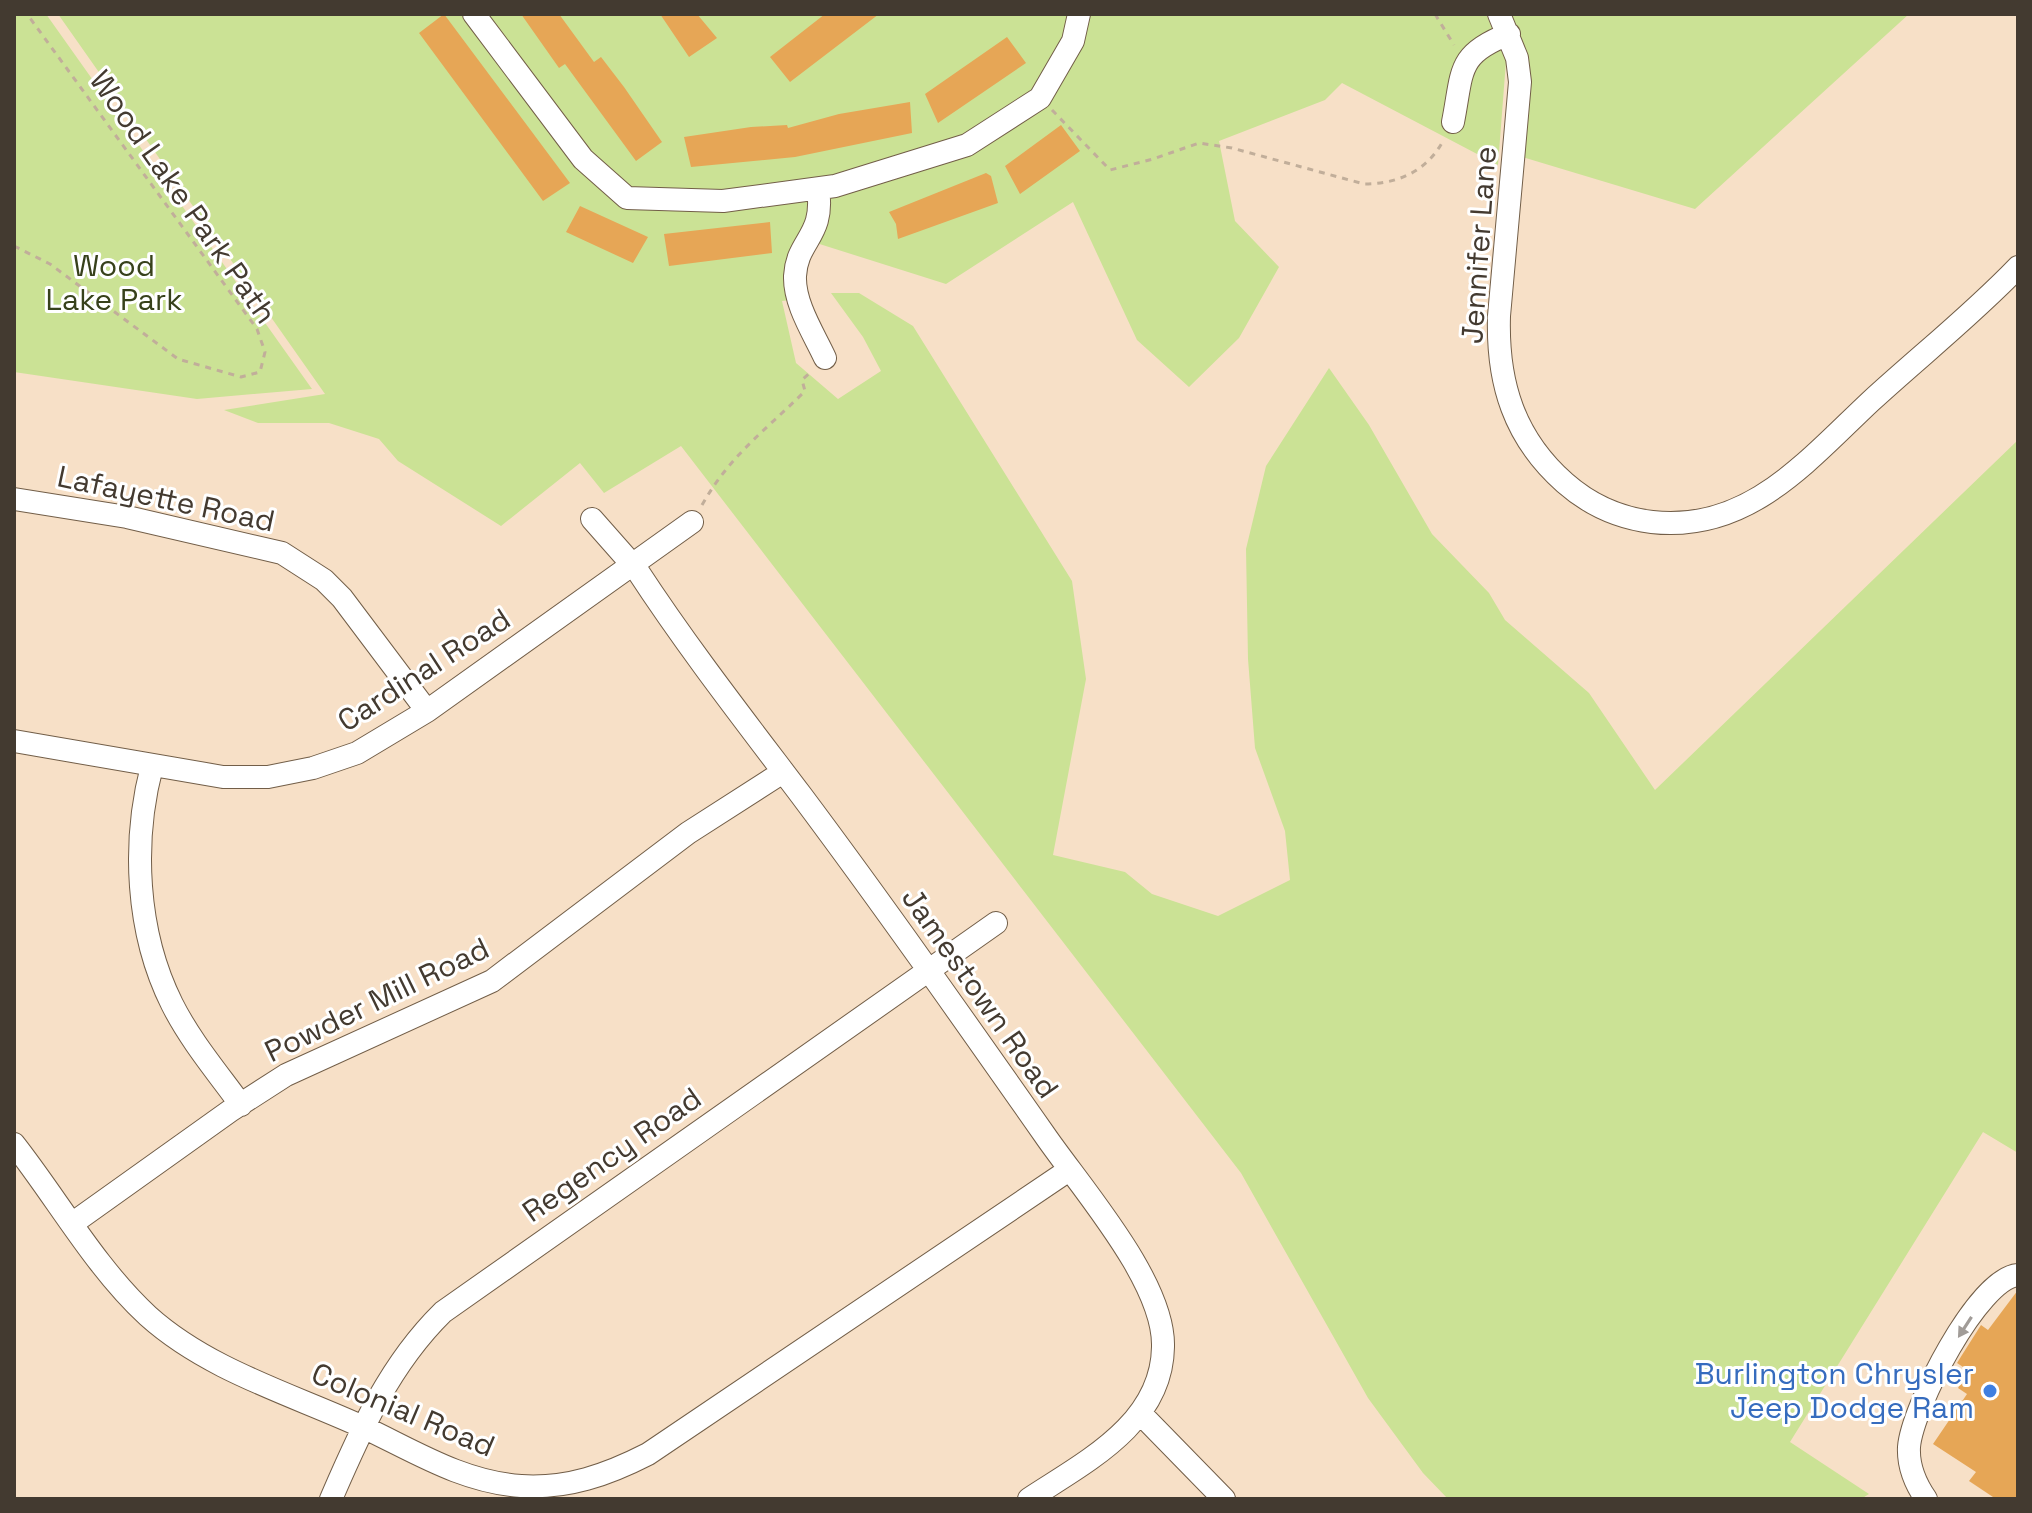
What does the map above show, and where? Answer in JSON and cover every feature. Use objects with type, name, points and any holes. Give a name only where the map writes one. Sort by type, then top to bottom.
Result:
[{"type":"street","points":[[474,14],[583,159],[627,198],[723,201],[818,189],[967,145],[1040,98],[1073,41],[1079,14]]},
{"type":"street","name":"Jennifer Lane","points":[[1499,14],[1517,58],[1520,107],[1499,316],[1498,342],[1505,393],[1513,416],[1539,458],[1574,491],[1614,514],[1678,524],[1721,516],[1763,498],[1964,321],[2018,267]]},
{"type":"street","points":[[1453,122],[1465,62],[1481,44],[1509,34]]},
{"type":"street","points":[[818,189],[819,224],[801,254],[795,277],[799,299],[825,358]]},
{"type":"street","name":"Lafayette Road","points":[[14,499],[127,517],[282,553],[324,580],[342,598],[427,711]]},
{"type":"street","name":"Jamestown Road","points":[[592,519],[631,564],[928,970],[1133,1263],[1155,1302],[1163,1348],[1160,1371],[1140,1413],[1105,1449],[1029,1499]]},
{"type":"street","name":"Cardinal Road","points":[[14,741],[245,779],[290,773],[357,753],[427,711],[692,522]]},
{"type":"street","points":[[152,766],[147,786],[141,861],[149,937],[162,980],[182,1023],[241,1105]]},
{"type":"street","name":"Powder Mill Road","points":[[73,1223],[241,1105],[307,1064],[492,981],[688,833],[783,772]]},
{"type":"street","name":"Regency Road","points":[[331,1499],[363,1427],[405,1352],[443,1312],[996,923]]},
{"type":"street","name":"Colonial Road","points":[[14,1144],[131,1298],[179,1340],[236,1371],[455,1472],[520,1486],[557,1485],[593,1478],[666,1443],[1069,1170]]},
{"type":"street","points":[[1926,1499],[1916,1484],[1909,1461],[1916,1413],[1988,1292],[2008,1276],[2018,1275]]},
{"type":"street","points":[[1140,1413],[1224,1499]]},
{"type":"path","name":"Wood Lake Park Path","points":[[14,246],[50,264],[178,359],[241,377],[260,372],[265,352],[257,329],[27,14]]},
{"type":"path","points":[[1435,14],[1457,50]]},
{"type":"path","points":[[1040,98],[1110,170],[1199,143],[1232,148],[1364,184],[1385,184],[1407,177],[1436,156],[1453,122]]},
{"type":"path","points":[[692,522],[718,477],[740,449],[777,420],[805,391],[802,380],[825,358]]},
{"type":"green space","name":"Wood Lake Park","points":[[14,14],[46,14],[312,389],[197,399],[14,372]]},
{"type":"green space","points":[[58,14],[1486,14],[1506,61],[1498,165],[1342,83],[1325,100],[1219,141],[1235,221],[1279,267],[1239,338],[1189,387],[1137,340],[1073,202],[946,284],[810,241],[791,300],[782,301],[796,363],[838,399],[881,371],[863,337],[831,293],[859,293],[913,326],[1072,581],[1086,679],[1053,855],[1125,872],[1152,894],[1218,916],[1290,880],[1285,831],[1255,748],[1248,659],[1246,549],[1266,466],[1329,368],[1369,425],[1432,534],[1489,593],[1505,620],[1589,693],[1655,790],[2018,440],[2018,1153],[1983,1132],[1790,1442],[1869,1494],[1861,1499],[1448,1499],[1423,1473],[1368,1398],[1241,1173],[681,446],[604,493],[580,463],[501,526],[398,461],[379,439],[329,423],[258,423],[224,410],[325,394]]},
{"type":"green space","points":[[1501,14],[1909,14],[1695,209],[1516,155],[1512,27]]},
{"type":"building","points":[[444,14],[570,183],[543,201],[419,33]]},
{"type":"building","points":[[521,14],[559,14],[594,62],[601,57],[662,142],[636,161],[565,64],[559,68]]},
{"type":"building","points":[[660,14],[697,14],[717,38],[689,57]]},
{"type":"building","points":[[825,14],[879,14],[790,82],[770,57]]},
{"type":"building","points":[[1007,37],[1026,63],[938,123],[925,94]]},
{"type":"building","points":[[910,102],[912,133],[795,157],[691,167],[684,137],[751,127],[787,125],[788,128],[839,114]]},
{"type":"building","points":[[1061,125],[1080,151],[1020,194],[1005,166]]},
{"type":"building","points":[[986,173],[991,176],[998,203],[898,239],[896,224],[889,212]]},
{"type":"building","points":[[580,206],[648,237],[633,263],[566,232]]},
{"type":"building","points":[[770,222],[772,253],[669,266],[664,234]]},
{"type":"building","name":"Burlington Chrysler Jeep Dodge Ram","points":[[2018,1290],[2018,1499],[1996,1499],[1969,1481],[1976,1472],[1933,1444],[1967,1394],[1958,1388],[1969,1371],[1957,1363],[1981,1325],[1988,1330]]},
{"type":"place","name":"Burlington Chrysler Jeep Dodge Ram","points":[[1990,1391]]}]
